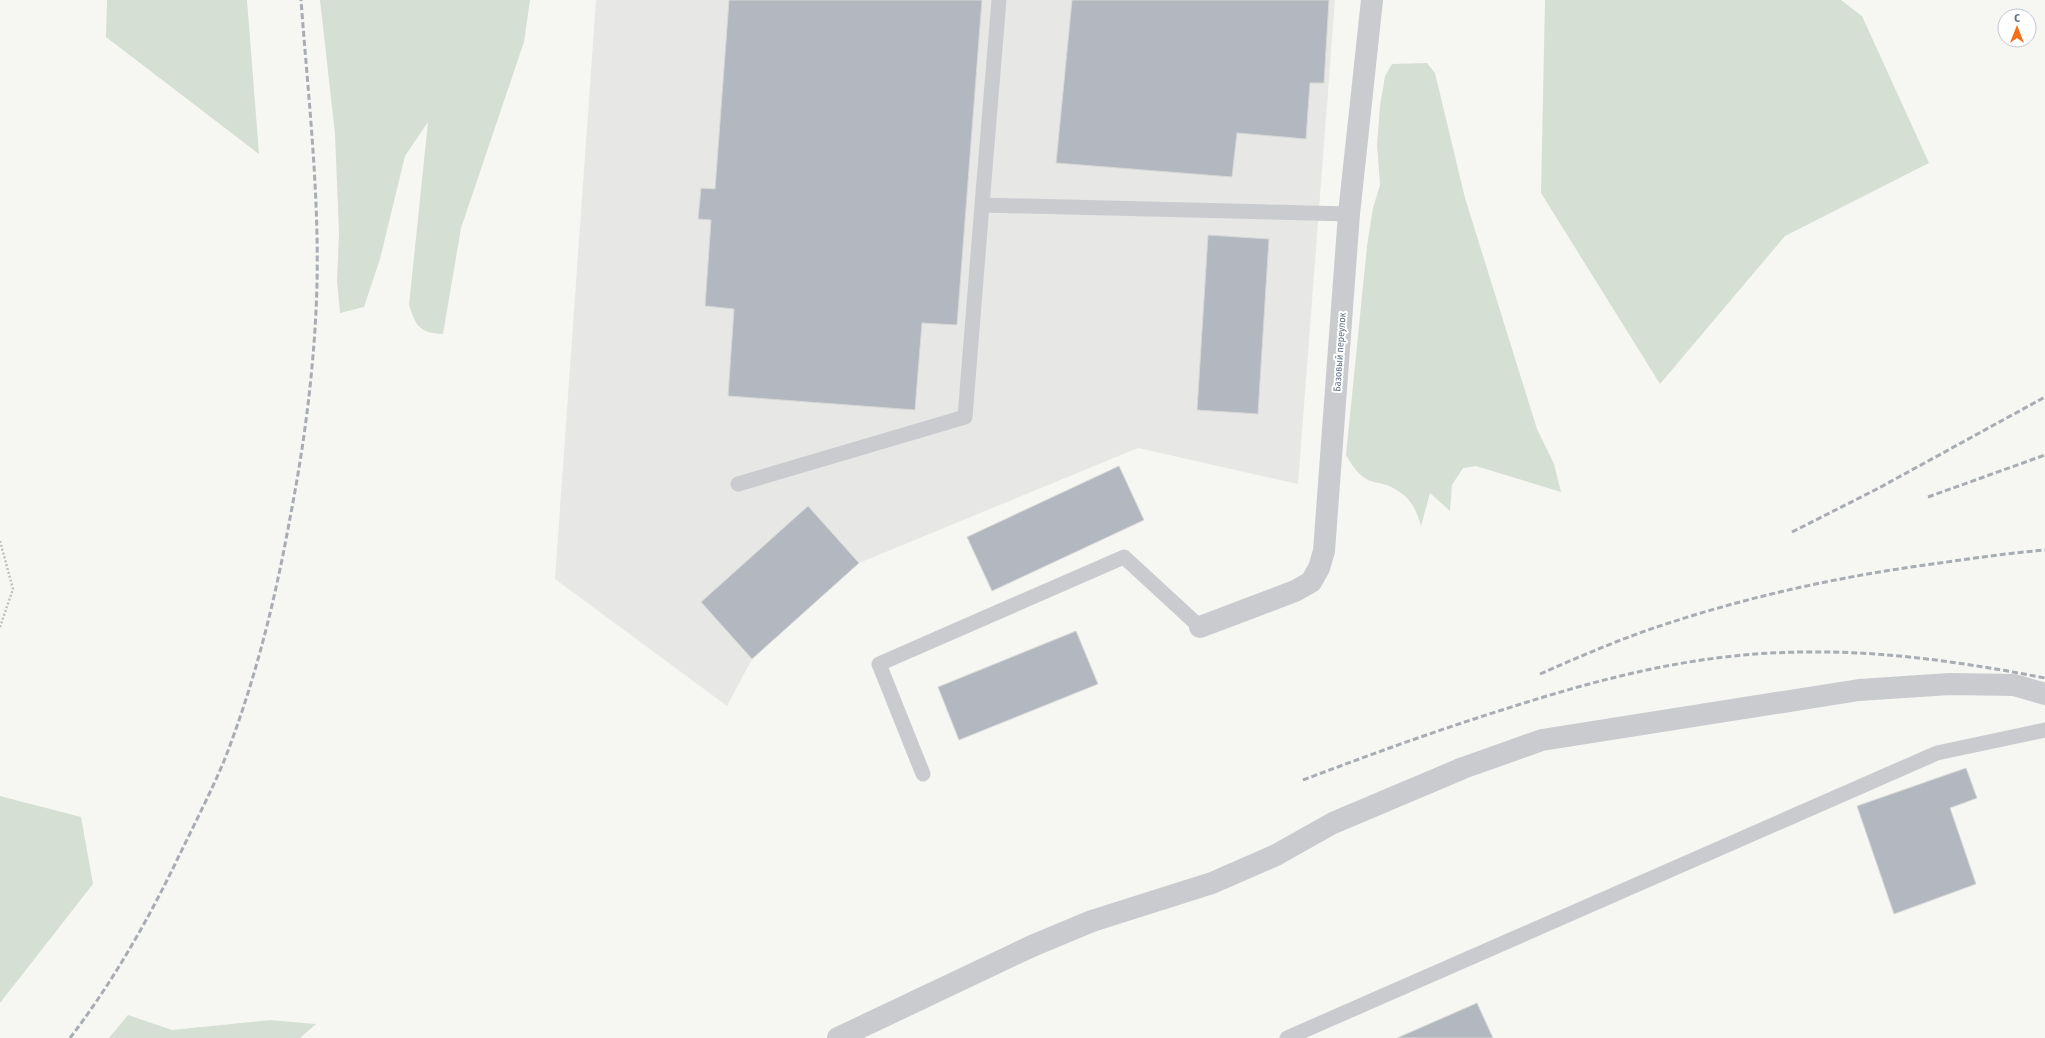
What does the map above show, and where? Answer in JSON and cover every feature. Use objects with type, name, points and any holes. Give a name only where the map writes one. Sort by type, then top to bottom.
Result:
[{"type":"street","name":"Базовый переулок","points":[[1200,627],[1295,591],[1311,582],[1319,568],[1324,550],[1350,214],[1372,0]]},
{"type":"street","points":[[838,1038],[1032,946],[1085,924],[1212,883],[1276,855],[1333,823],[1463,768],[1542,740],[1859,690],[1950,684],[2014,686],[2045,694]]},
{"type":"lane","points":[[738,484],[965,417],[999,0]]},
{"type":"lane","points":[[982,205],[1350,214]]},
{"type":"lane","points":[[923,774],[879,664],[1124,557],[1200,627]]},
{"type":"lane","points":[[1287,1038],[1937,753],[2045,730]]},
{"type":"path","points":[[0,541],[12,589],[0,627]]},
{"type":"shaded area","points":[[107,0],[247,0],[259,154],[106,37]]},
{"type":"shaded area","points":[[320,0],[530,0],[524,42],[461,228],[443,334],[429,332],[420,327],[414,318],[409,305],[428,122],[405,156],[380,259],[364,307],[340,313],[337,281],[339,233],[335,134]]},
{"type":"shaded area","points":[[596,0],[1335,0],[1298,484],[1138,448],[859,563],[752,659],[727,706],[555,579]]},
{"type":"shaded area","points":[[1545,0],[1841,0],[1862,16],[1929,163],[1785,236],[1660,384],[1541,193]]},
{"type":"shaded area","points":[[1427,63],[1435,73],[1465,198],[1537,429],[1554,464],[1561,492],[1476,466],[1463,468],[1452,485],[1450,511],[1430,493],[1421,526],[1414,507],[1407,498],[1389,486],[1364,478],[1355,469],[1346,455],[1367,246],[1373,208],[1380,185],[1377,145],[1380,106],[1385,76],[1392,64]]},
{"type":"shaded area","points":[[0,796],[81,817],[93,884],[0,1003]]},
{"type":"shaded area","points":[[128,1015],[172,1030],[270,1020],[316,1024],[300,1038],[109,1038]]},
{"type":"building","points":[[729,0],[982,0],[957,325],[922,323],[915,410],[728,396],[734,309],[705,306],[711,220],[698,219],[701,188],[715,189]]},
{"type":"building","points":[[1072,0],[1329,0],[1324,83],[1310,83],[1306,139],[1237,133],[1232,177],[1056,163]]},
{"type":"building","points":[[1208,235],[1269,239],[1258,414],[1197,410]]},
{"type":"building","points":[[1119,466],[1144,520],[992,591],[967,537]]},
{"type":"building","points":[[808,506],[859,563],[752,659],[701,602]]},
{"type":"building","points":[[1076,631],[1098,684],[959,740],[938,687]]},
{"type":"building","points":[[1966,768],[1977,798],[1950,808],[1976,884],[1894,914],[1857,806]]},
{"type":"building","points":[[1477,1003],[1493,1038],[1397,1038]]},
{"type":"railway","points":[[70,1038],[100,996],[141,929],[166,883],[219,773],[255,671],[278,580],[305,431],[312,372],[316,313],[317,248],[315,177],[301,0]]},
{"type":"railway","points":[[1792,532],[1877,489],[2045,397]]},
{"type":"railway","points":[[1928,497],[2045,455]]},
{"type":"railway","points":[[1540,674],[1653,628],[1770,594],[1871,573],[2045,550]]},
{"type":"railway","points":[[1303,780],[1377,752],[1540,698],[1616,677],[1730,656],[1809,652],[1839,652],[1898,656],[1986,667],[2045,678]]}]
